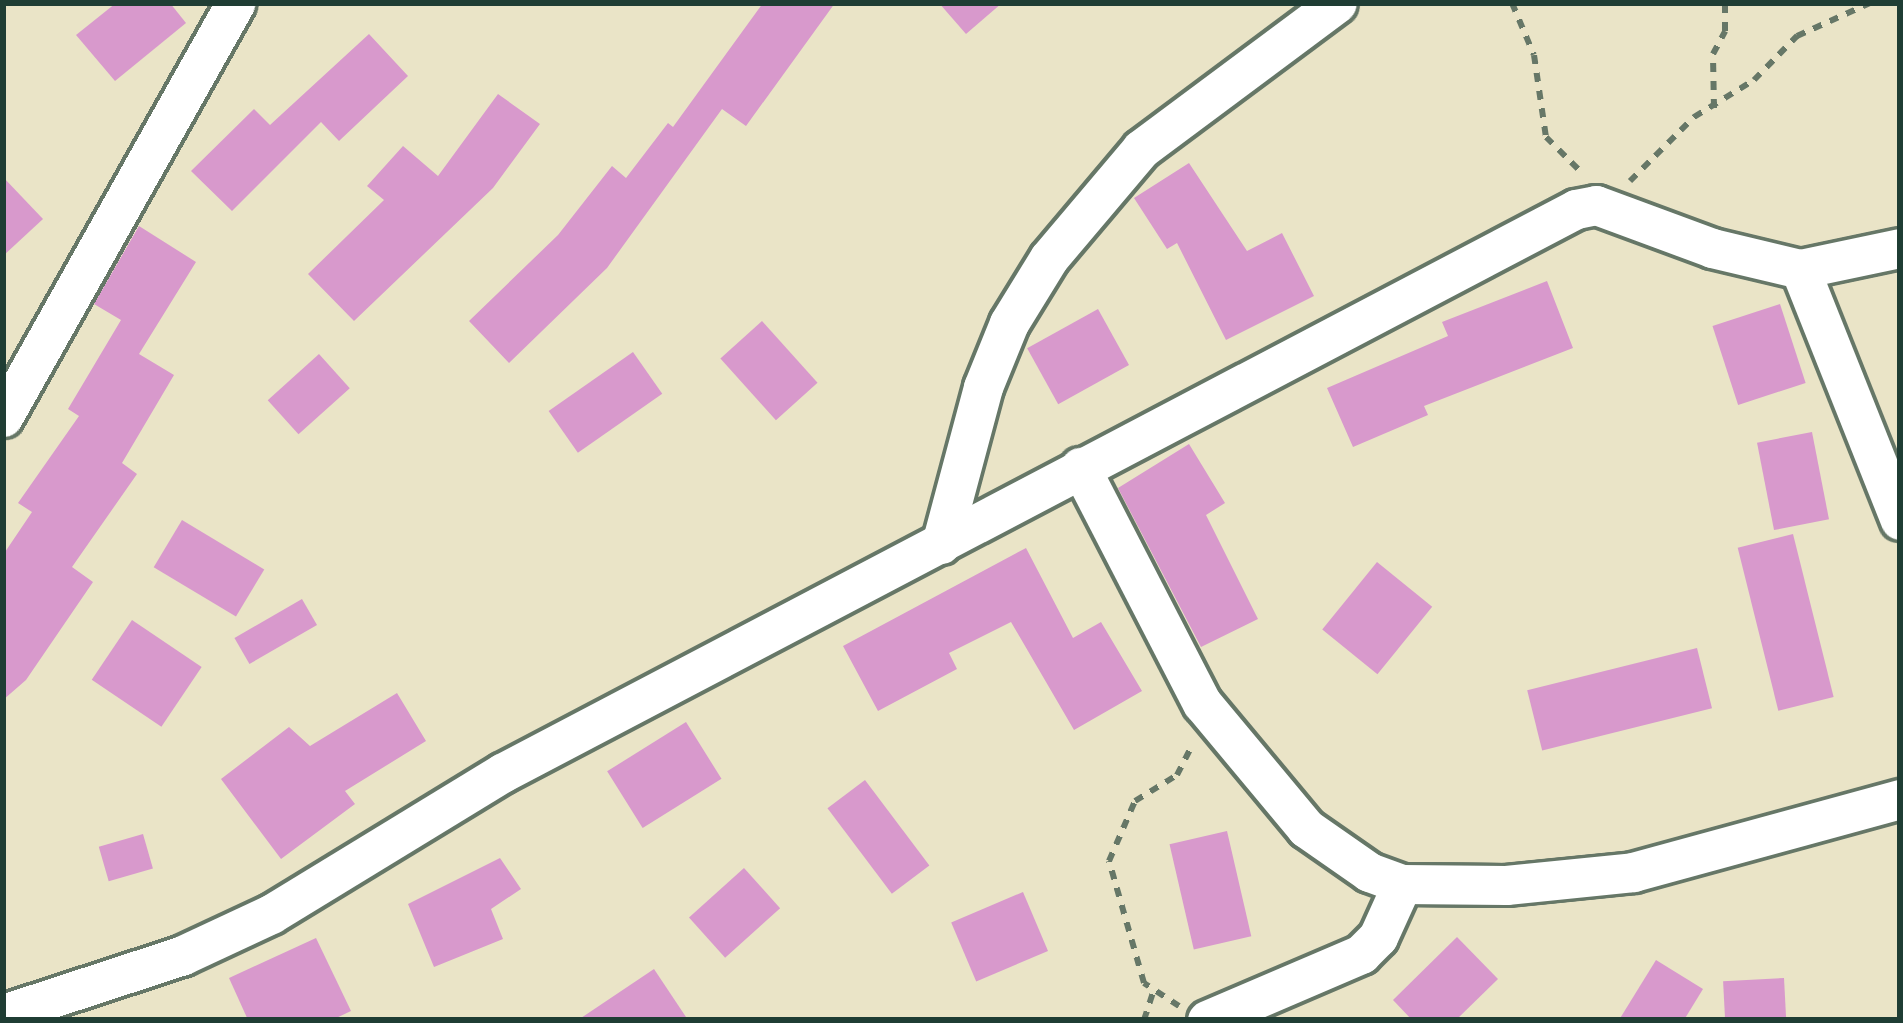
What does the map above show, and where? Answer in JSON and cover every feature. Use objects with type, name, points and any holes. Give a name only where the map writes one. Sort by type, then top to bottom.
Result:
[{"type":"street","points":[[3,417],[235,3]]},
{"type":"street","points":[[941,544],[983,387],[1009,323],[1049,258],[1142,149],[1337,3]]},
{"type":"street","points":[[3,1014],[183,955],[271,914],[502,773],[1489,250],[1596,205],[1712,248],[1800,269],[1900,248]]},
{"type":"street","points":[[1800,269],[1900,520]]},
{"type":"street","points":[[1080,466],[1202,703],[1306,828],[1369,872],[1402,884],[1506,885],[1633,872],[1900,799]]},
{"type":"street","points":[[1212,1017],[1361,954],[1378,937],[1402,884]]},
{"type":"path","points":[[1512,3],[1534,55],[1546,136],[1580,170],[1596,205],[1797,37],[1870,3]]},
{"type":"path","points":[[1714,108],[1713,54],[1725,32],[1725,3]]},
{"type":"path","points":[[1202,703],[1177,775],[1135,800],[1108,861],[1144,983],[1212,1017]]},
{"type":"path","points":[[1144,1020],[1154,990]]},
{"type":"building","points":[[116,3],[170,3],[186,23],[115,81],[76,35]]},
{"type":"building","points":[[763,3],[835,3],[746,126],[722,109],[607,268],[509,363],[469,321],[558,235],[612,166],[626,178],[668,123],[673,127]]},
{"type":"building","points":[[939,3],[1002,3],[966,34]]},
{"type":"building","points":[[369,34],[408,76],[339,141],[321,122],[232,211],[191,171],[254,109],[270,125]]},
{"type":"building","points":[[498,94],[540,124],[493,188],[354,321],[308,274],[384,200],[367,186],[403,146],[438,176]]},
{"type":"building","points":[[1189,163],[1247,251],[1282,233],[1314,296],[1226,340],[1177,243],[1167,249],[1134,198]]},
{"type":"building","points":[[3,177],[43,219],[3,256]]},
{"type":"building","points":[[139,226],[196,262],[139,354],[174,375],[122,463],[137,474],[72,567],[93,582],[26,680],[3,700],[3,555],[32,512],[18,503],[79,416],[68,409],[121,320],[94,304]]},
{"type":"building","points":[[1547,281],[1573,348],[1424,406],[1428,415],[1353,447],[1327,388],[1448,336],[1442,322]]},
{"type":"building","points":[[1780,304],[1806,383],[1738,405],[1712,326]]},
{"type":"building","points":[[1098,309],[1129,365],[1058,404],[1027,348]]},
{"type":"building","points":[[762,321],[818,383],[776,420],[720,358]]},
{"type":"building","points":[[633,352],[662,394],[578,453],[549,411]]},
{"type":"building","points":[[319,354],[350,388],[299,434],[268,400]]},
{"type":"building","points":[[1812,432],[1829,519],[1774,530],[1757,443]]},
{"type":"building","points":[[1189,444],[1225,503],[1206,515],[1258,619],[1201,647],[1118,488]]},
{"type":"building","points":[[182,520],[264,569],[236,617],[154,567]]},
{"type":"building","points":[[1793,534],[1834,697],[1778,711],[1738,548]]},
{"type":"building","points":[[1026,548],[1073,638],[1101,622],[1142,691],[1074,730],[1011,622],[949,653],[957,669],[878,711],[843,646]]},
{"type":"building","points":[[1377,562],[1432,607],[1377,674],[1322,630]]},
{"type":"building","points":[[302,599],[317,625],[249,664],[234,638]]},
{"type":"building","points":[[132,620],[202,667],[161,727],[92,680]]},
{"type":"building","points":[[1697,648],[1712,708],[1542,750],[1527,690]]},
{"type":"building","points":[[397,693],[426,741],[345,791],[355,804],[281,859],[221,779],[289,727],[310,746]]},
{"type":"building","points":[[686,722],[722,779],[643,828],[607,771]]},
{"type":"building","points":[[865,780],[929,865],[892,894],[827,808]]},
{"type":"building","points":[[1227,831],[1251,936],[1194,950],[1170,844]]},
{"type":"building","points":[[143,834],[153,869],[109,881],[99,847]]},
{"type":"building","points":[[500,858],[521,889],[491,909],[503,939],[434,967],[408,904]]},
{"type":"building","points":[[744,868],[780,908],[725,958],[689,918]]},
{"type":"building","points":[[1023,892],[1048,951],[976,981],[951,922]]},
{"type":"building","points":[[1457,937],[1498,979],[1456,1020],[1412,1020],[1393,1000]]},
{"type":"building","points":[[316,938],[351,1011],[332,1020],[248,1020],[229,978]]},
{"type":"building","points":[[1656,960],[1703,989],[1684,1020],[1619,1020]]},
{"type":"building","points":[[654,969],[688,1020],[578,1020]]},
{"type":"building","points":[[1784,978],[1786,1020],[1725,1020],[1723,981]]}]
